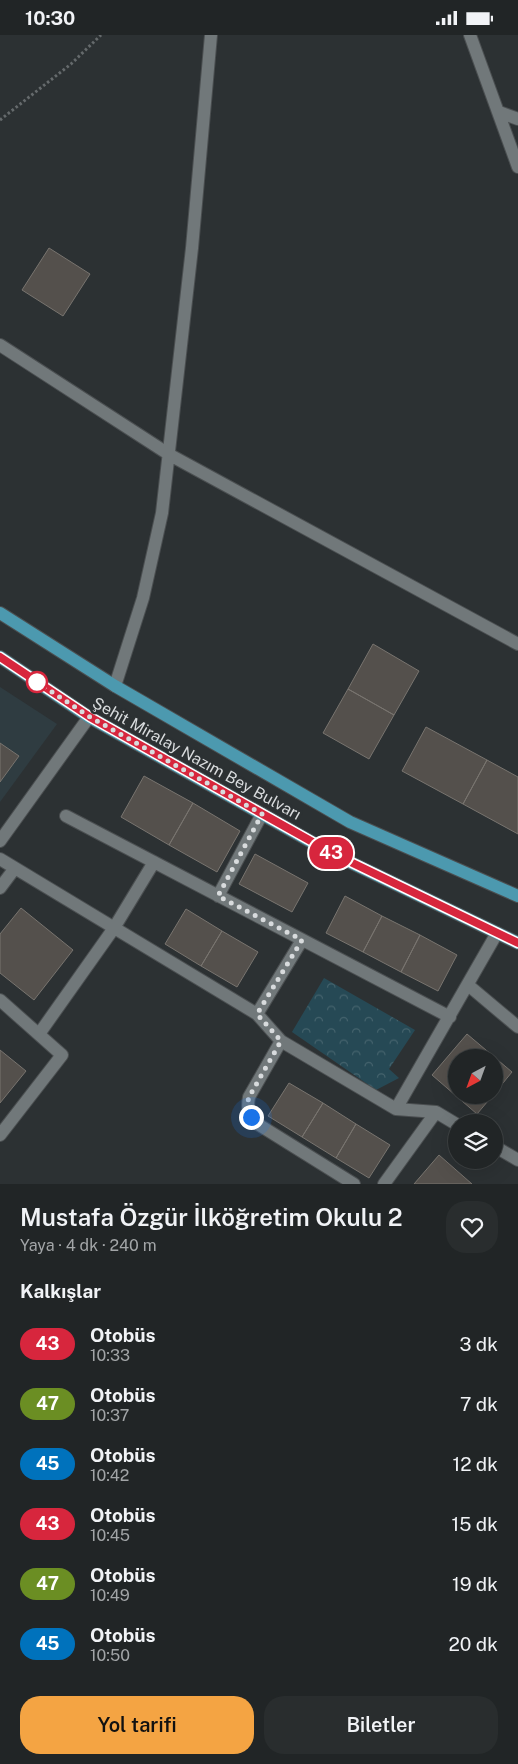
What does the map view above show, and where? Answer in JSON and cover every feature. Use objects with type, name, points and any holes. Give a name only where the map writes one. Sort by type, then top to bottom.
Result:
[{"type":"main road","name":"Şehit Miralay Nazım Bey Bulvarı","points":[[0,613],[115,686],[350,822],[518,896]]},
{"type":"main road","name":"Şehit Miralay Nazım Bey Bulvarı","points":[[0,657],[90,717],[334,854],[518,943]]},
{"type":"street","points":[[115,686],[144,598],[162,513],[170,455],[211,35]]},
{"type":"street","points":[[470,35],[518,167]]},
{"type":"street","points":[[498,112],[518,119]]},
{"type":"street","points":[[0,345],[170,455],[518,644]]},
{"type":"street","points":[[1,837],[90,717]]},
{"type":"street","points":[[218,896],[262,814]]},
{"type":"street","points":[[66,817],[450,1017]]},
{"type":"street","points":[[0,859],[257,1014],[281,1041],[396,1109],[436,1112],[448,1119]]},
{"type":"street","points":[[38,1034],[114,928],[154,863]]},
{"type":"street","points":[[0,888],[15,868]]},
{"type":"street","points":[[396,1109],[498,933]]},
{"type":"street","points":[[257,1014],[302,940]]},
{"type":"street","points":[[468,985],[518,1027]]},
{"type":"street","points":[[0,1001],[62,1055],[0,1135]]},
{"type":"street","points":[[281,1041],[249,1097],[247,1105],[251,1117],[256,1123],[354,1184]]},
{"type":"street","points":[[384,1184],[436,1112]]},
{"type":"street","points":[[503,1151],[518,1160]]},
{"type":"path","points":[[0,121],[71,64],[101,35]]},
{"type":"shaded area","points":[[0,687],[57,724],[0,802]]},
{"type":"green space","points":[[324,978],[415,1030],[389,1069],[399,1078],[376,1090],[292,1032]]},
{"type":"building","points":[[49,248],[90,274],[63,316],[22,290]]},
{"type":"building","points":[[373,644],[419,671],[394,715],[348,689]]},
{"type":"building","points":[[348,689],[394,715],[369,759],[323,733]]},
{"type":"building","points":[[426,727],[487,760],[463,804],[402,771]]},
{"type":"building","points":[[0,743],[19,756],[0,782]]},
{"type":"building","points":[[487,760],[518,777],[518,834],[463,804]]},
{"type":"building","points":[[144,776],[193,803],[169,845],[121,817]]},
{"type":"building","points":[[193,803],[240,831],[217,872],[169,845]]},
{"type":"building","points":[[255,854],[308,883],[292,912],[239,884]]},
{"type":"building","points":[[345,896],[382,916],[363,952],[326,933]]},
{"type":"building","points":[[21,908],[73,950],[34,1000],[0,973],[0,934]]},
{"type":"building","points":[[186,909],[222,931],[201,966],[165,944]]},
{"type":"building","points":[[382,916],[420,935],[401,972],[363,952]]},
{"type":"building","points":[[222,931],[258,952],[237,987],[201,966]]},
{"type":"building","points":[[420,935],[457,955],[438,991],[401,972]]},
{"type":"building","points":[[467,1034],[485,1049],[454,1049]]},
{"type":"building","points":[[0,1050],[26,1071],[0,1103]]},
{"type":"building","points":[[448,1056],[448,1089],[432,1075]]},
{"type":"building","points":[[503,1064],[512,1072],[503,1083]]},
{"type":"building","points":[[289,1083],[323,1103],[302,1137],[268,1116]]},
{"type":"building","points":[[323,1103],[356,1124],[336,1158],[302,1137]]},
{"type":"building","points":[[465,1104],[485,1104],[477,1114]]},
{"type":"building","points":[[356,1124],[390,1145],[369,1178],[336,1158]]},
{"type":"building","points":[[439,1155],[448,1163],[448,1169],[455,1169],[472,1184],[414,1184]]},
{"type":"bus line","name":"43","points":[[0,657],[90,717],[334,854],[518,943]]},
{"type":"route","points":[[37,682],[90,717],[262,814],[218,896],[302,940],[257,1014],[281,1041],[249,1097],[247,1105],[251,1117]]}]
